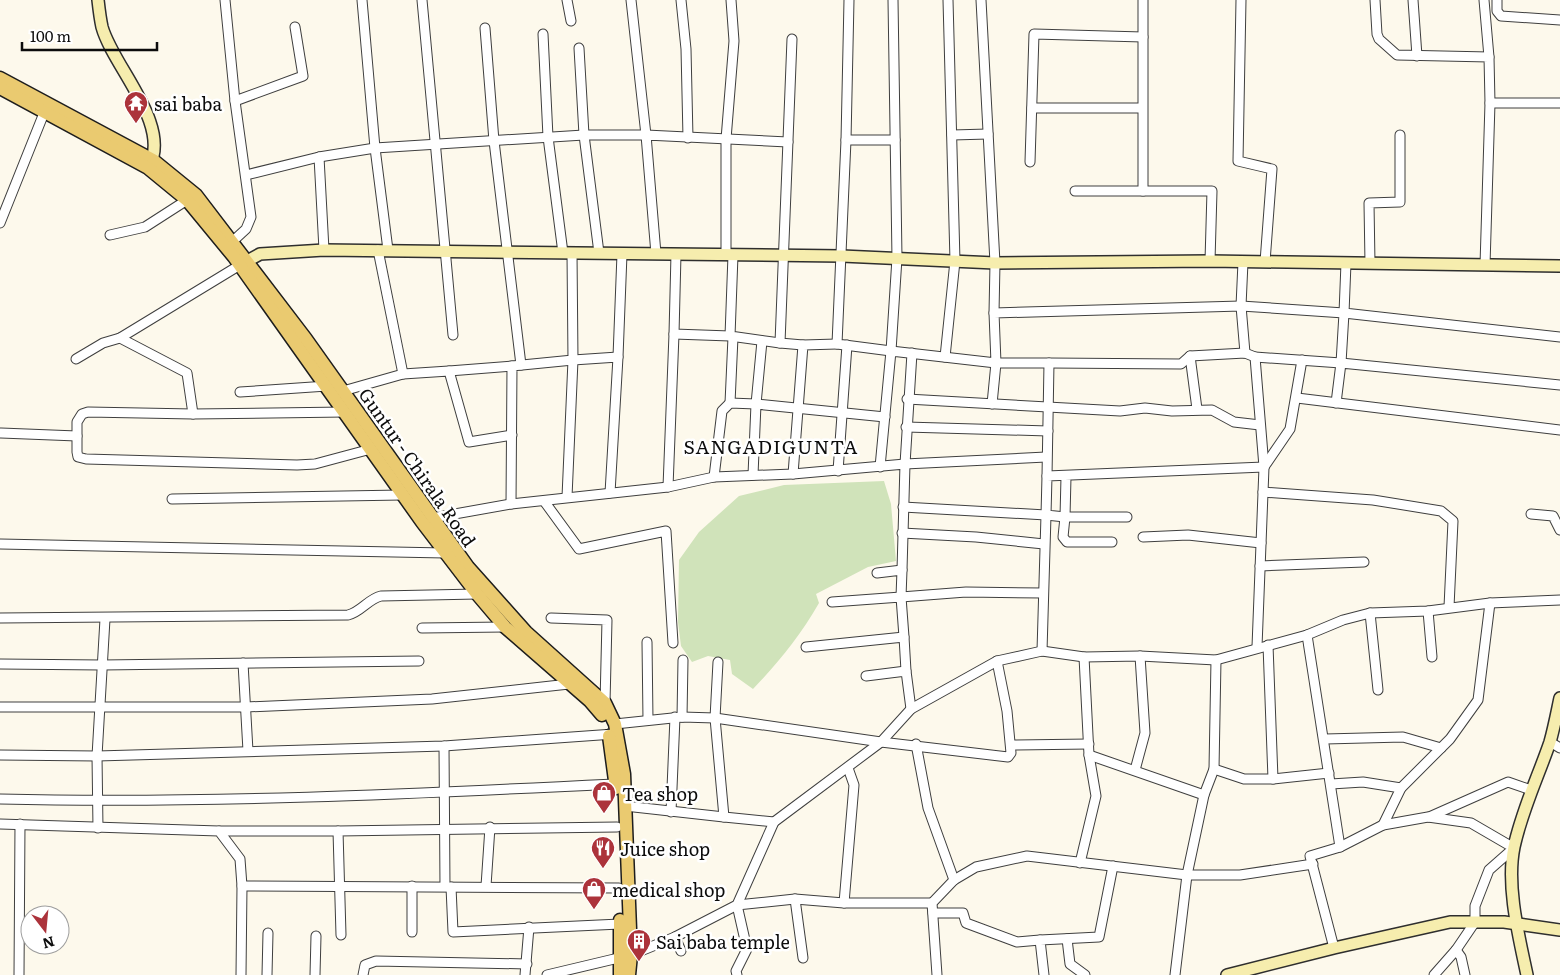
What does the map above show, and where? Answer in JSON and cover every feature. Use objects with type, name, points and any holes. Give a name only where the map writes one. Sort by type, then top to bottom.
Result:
[{"type":"main road","name":"Guntur - Chirala Road","points":[[0,78],[150,164],[191,190],[233,241],[243,263],[402,495],[477,594],[505,627],[597,708],[614,731],[620,924],[629,975]]},
{"type":"main road","name":"Guntur - Chirala Road","points":[[0,88],[44,113],[150,164],[187,200],[243,263],[342,391],[468,567],[543,648],[605,703],[624,774],[626,956],[620,975]]},
{"type":"street","points":[[98,0],[102,28],[153,134],[150,164]]},
{"type":"street","points":[[225,0],[235,101],[252,217],[246,229],[233,241]]},
{"type":"street","points":[[362,0],[383,250],[403,374]]},
{"type":"street","points":[[567,0],[571,20]]},
{"type":"street","points":[[631,0],[646,135],[656,254]]},
{"type":"street","points":[[681,0],[685,37],[688,138]]},
{"type":"street","points":[[714,477],[722,411],[730,403],[730,255],[726,139],[734,38],[731,0]]},
{"type":"street","points":[[837,344],[842,256],[849,0]]},
{"type":"street","points":[[880,467],[891,351],[897,258],[893,0]]},
{"type":"street","points":[[944,357],[955,261],[948,0]]},
{"type":"street","points":[[981,0],[995,263],[996,363],[992,404]]},
{"type":"street","points":[[1143,0],[1143,191]]},
{"type":"street","points":[[1241,0],[1238,161],[1272,169],[1265,262]]},
{"type":"street","points":[[1375,0],[1379,40],[1397,55],[1489,57]]},
{"type":"street","points":[[1413,0],[1417,56]]},
{"type":"street","points":[[1484,0],[1489,57],[1490,103],[1485,265]]},
{"type":"street","points":[[1497,0],[1497,11],[1501,16],[1560,20]]},
{"type":"street","points":[[422,8],[453,335]]},
{"type":"street","points":[[235,101],[303,76],[295,27]]},
{"type":"street","points":[[485,28],[494,141],[507,252],[517,366],[512,435],[511,504]]},
{"type":"street","points":[[543,34],[548,137],[568,253],[573,360],[568,497]]},
{"type":"street","points":[[1030,162],[1034,34],[1143,37]]},
{"type":"street","points":[[780,343],[792,39]]},
{"type":"street","points":[[579,48],[584,135],[599,253]]},
{"type":"street","points":[[1490,103],[1560,103]]},
{"type":"street","points":[[1032,108],[1142,108]]},
{"type":"street","points":[[0,223],[44,113]]},
{"type":"street","points":[[952,135],[988,134]]},
{"type":"street","points":[[246,175],[319,157],[375,148],[548,137],[646,135],[788,142]]},
{"type":"street","points":[[1370,264],[1369,203],[1400,202],[1400,135]]},
{"type":"street","points":[[846,140],[895,140]]},
{"type":"street","points":[[319,157],[324,250]]},
{"type":"street","points":[[1075,191],[1212,191],[1210,261]]},
{"type":"street","points":[[110,235],[145,227],[187,200]]},
{"type":"street","points":[[76,359],[103,343],[120,338],[243,263],[266,253],[324,250],[383,250],[842,256],[995,263],[1210,261],[1560,266]]},
{"type":"street","points":[[610,493],[622,254]]},
{"type":"street","points":[[668,487],[676,254]]},
{"type":"street","points":[[1242,262],[1241,306],[1245,353]]},
{"type":"street","points":[[1336,403],[1341,363],[1346,263]]},
{"type":"street","points":[[994,313],[1241,306],[1344,313],[1560,337]]},
{"type":"street","points":[[674,334],[731,337],[804,345],[837,344],[996,363],[1181,364],[1190,356],[1245,353],[1255,357],[1341,363],[1560,385]]},
{"type":"street","points":[[120,338],[187,373],[193,414]]},
{"type":"street","points":[[753,476],[756,404],[762,340]]},
{"type":"street","points":[[793,474],[797,408],[804,345]]},
{"type":"street","points":[[838,471],[847,345]]},
{"type":"street","points":[[912,353],[907,399],[901,597],[906,671],[912,709]]},
{"type":"street","points":[[1190,356],[1197,409]]},
{"type":"street","points":[[342,391],[403,374],[618,357]]},
{"type":"street","points":[[1255,357],[1264,467],[1257,647]]},
{"type":"street","points":[[1264,467],[1290,429],[1302,360]]},
{"type":"street","points":[[1042,651],[1049,363]]},
{"type":"street","points":[[449,371],[469,442],[512,435]]},
{"type":"street","points":[[240,392],[327,386]]},
{"type":"street","points":[[1296,398],[1560,430]]},
{"type":"street","points":[[907,399],[1120,411],[1145,408],[1172,411],[1212,410],[1234,422],[1260,424]]},
{"type":"street","points":[[730,403],[885,417]]},
{"type":"street","points":[[345,412],[193,414],[88,412],[79,418],[77,436],[78,456],[86,459],[303,465],[315,464],[371,449]]},
{"type":"street","points":[[906,427],[1048,431]]},
{"type":"street","points":[[1,433],[77,436]]},
{"type":"street","points":[[432,518],[511,504],[668,487],[714,477],[793,474],[905,464],[1046,457]]},
{"type":"street","points":[[1047,476],[1066,477],[1264,467]]},
{"type":"street","points":[[1066,477],[1063,537],[1067,542],[1112,542]]},
{"type":"street","points":[[1263,492],[1373,500],[1441,512],[1453,521],[1449,607]]},
{"type":"street","points":[[172,499],[402,495]]},
{"type":"street","points":[[544,500],[579,549],[666,531],[673,643]]},
{"type":"street","points":[[903,506],[1064,516],[1128,517]]},
{"type":"street","points":[[1531,514],[1552,516],[1560,530]]},
{"type":"street","points":[[902,532],[976,536],[1044,544]]},
{"type":"street","points":[[1143,537],[1188,534],[1261,543]]},
{"type":"street","points":[[0,544],[445,553]]},
{"type":"street","points":[[1260,566],[1364,562]]},
{"type":"street","points":[[877,573],[902,570]]},
{"type":"street","points":[[832,602],[966,592],[1043,593]]},
{"type":"street","points":[[0,618],[105,619],[348,616],[373,599],[381,596],[477,594]]},
{"type":"street","points":[[737,975],[736,972],[747,949],[737,905],[774,822],[881,742],[912,709],[997,661],[1042,651],[1084,657],[1140,656],[1216,660],[1257,647],[1307,635],[1343,620],[1370,613],[1428,611],[1490,603],[1560,600]]},
{"type":"street","points":[[1383,825],[1401,788],[1441,748],[1478,700],[1490,603]]},
{"type":"street","points":[[1428,611],[1432,656]]},
{"type":"street","points":[[1370,613],[1378,690]]},
{"type":"street","points":[[551,618],[607,620],[605,703]]},
{"type":"street","points":[[98,828],[99,708],[105,619]]},
{"type":"street","points":[[422,628],[505,627]]},
{"type":"street","points":[[1307,635],[1325,739],[1340,846]]},
{"type":"street","points":[[806,647],[904,637]]},
{"type":"street","points":[[647,642],[648,720]]},
{"type":"street","points":[[1268,645],[1273,779]]},
{"type":"street","points":[[1135,770],[1145,734],[1140,656]]},
{"type":"street","points":[[1080,862],[1096,796],[1089,755],[1084,657]]},
{"type":"street","points":[[671,812],[683,660]]},
{"type":"street","points":[[1175,975],[1187,875],[1204,795],[1214,769],[1216,660]]},
{"type":"street","points":[[0,664],[102,665],[419,661]]},
{"type":"street","points":[[0,755],[98,756],[444,746],[614,731],[648,720],[679,717],[715,718],[881,742],[916,744],[1008,757],[1011,753],[1011,745],[997,661]]},
{"type":"street","points":[[718,662],[715,718],[724,818]]},
{"type":"street","points":[[243,663],[248,751]]},
{"type":"street","points":[[866,676],[906,671]]},
{"type":"street","points":[[0,707],[246,707],[432,699],[569,684]]},
{"type":"street","points":[[1527,975],[1517,924],[1513,884],[1514,848],[1531,790],[1557,743],[1560,698]]},
{"type":"street","points":[[1325,739],[1403,737],[1441,748]]},
{"type":"street","points":[[916,744],[928,808],[954,880]]},
{"type":"street","points":[[1011,745],[1089,744]]},
{"type":"street","points":[[444,746],[445,830],[453,932],[620,924]]},
{"type":"street","points":[[1089,755],[1204,795]]},
{"type":"street","points":[[844,903],[854,785],[848,768]]},
{"type":"street","points":[[1214,769],[1244,779],[1273,779],[1329,773]]},
{"type":"street","points":[[1331,784],[1363,782],[1401,788]]},
{"type":"street","points":[[1334,948],[1310,856],[1340,846],[1383,825],[1428,817],[1508,782],[1531,790]]},
{"type":"street","points":[[0,799],[97,801],[445,792],[616,784]]},
{"type":"street","points":[[625,806],[774,822]]},
{"type":"street","points":[[1428,817],[1471,824],[1514,848]]},
{"type":"street","points":[[0,824],[219,831],[617,827]]},
{"type":"street","points":[[19,975],[20,824]]},
{"type":"street","points":[[486,886],[490,827]]},
{"type":"street","points":[[338,830],[341,935]]},
{"type":"street","points":[[219,831],[239,856],[242,886],[241,975]]},
{"type":"street","points":[[1434,975],[1456,950],[1475,922],[1475,906],[1489,870],[1514,848]]},
{"type":"street","points":[[547,975],[626,956],[675,936],[737,905],[795,899],[844,903],[932,903],[954,880],[976,867],[1027,856],[1187,875],[1240,875],[1313,864]]},
{"type":"street","points":[[933,914],[964,913],[966,923],[1017,942],[1099,937],[1114,866]]},
{"type":"street","points":[[242,886],[619,888]]},
{"type":"street","points":[[412,886],[412,932]]},
{"type":"street","points":[[795,899],[803,958]]},
{"type":"street","points":[[932,903],[937,975]]},
{"type":"street","points":[[1227,975],[1334,948],[1450,922],[1517,924],[1560,930]]},
{"type":"street","points":[[525,975],[529,927]]},
{"type":"street","points":[[267,975],[268,933]]},
{"type":"street","points":[[315,975],[316,936]]},
{"type":"street","points":[[675,936],[681,952]]},
{"type":"street","points":[[1067,939],[1070,964],[1085,975]]},
{"type":"street","points":[[1040,940],[1044,975]]},
{"type":"street","points":[[1456,950],[1461,957],[1465,975]]},
{"type":"street","points":[[363,975],[365,965],[376,961],[527,964]]},
{"type":"green space","points":[[884,481],[891,504],[896,561],[868,567],[816,594],[819,603],[797,638],[753,689],[732,674],[730,660],[708,656],[692,662],[681,646],[678,622],[679,560],[699,532],[739,496],[784,485]]},
{"type":"place","name":"sai baba","points":[[136,124]]},
{"type":"place","name":"Tea shop","points":[[604,814]]},
{"type":"place","name":"Juice shop","points":[[603,869]]},
{"type":"place","name":"medical shop","points":[[594,910]]},
{"type":"place","name":"Sai baba temple","points":[[639,962]]},
{"type":"district","name":"SANGADIGUNTA","points":[[771,446]]}]
